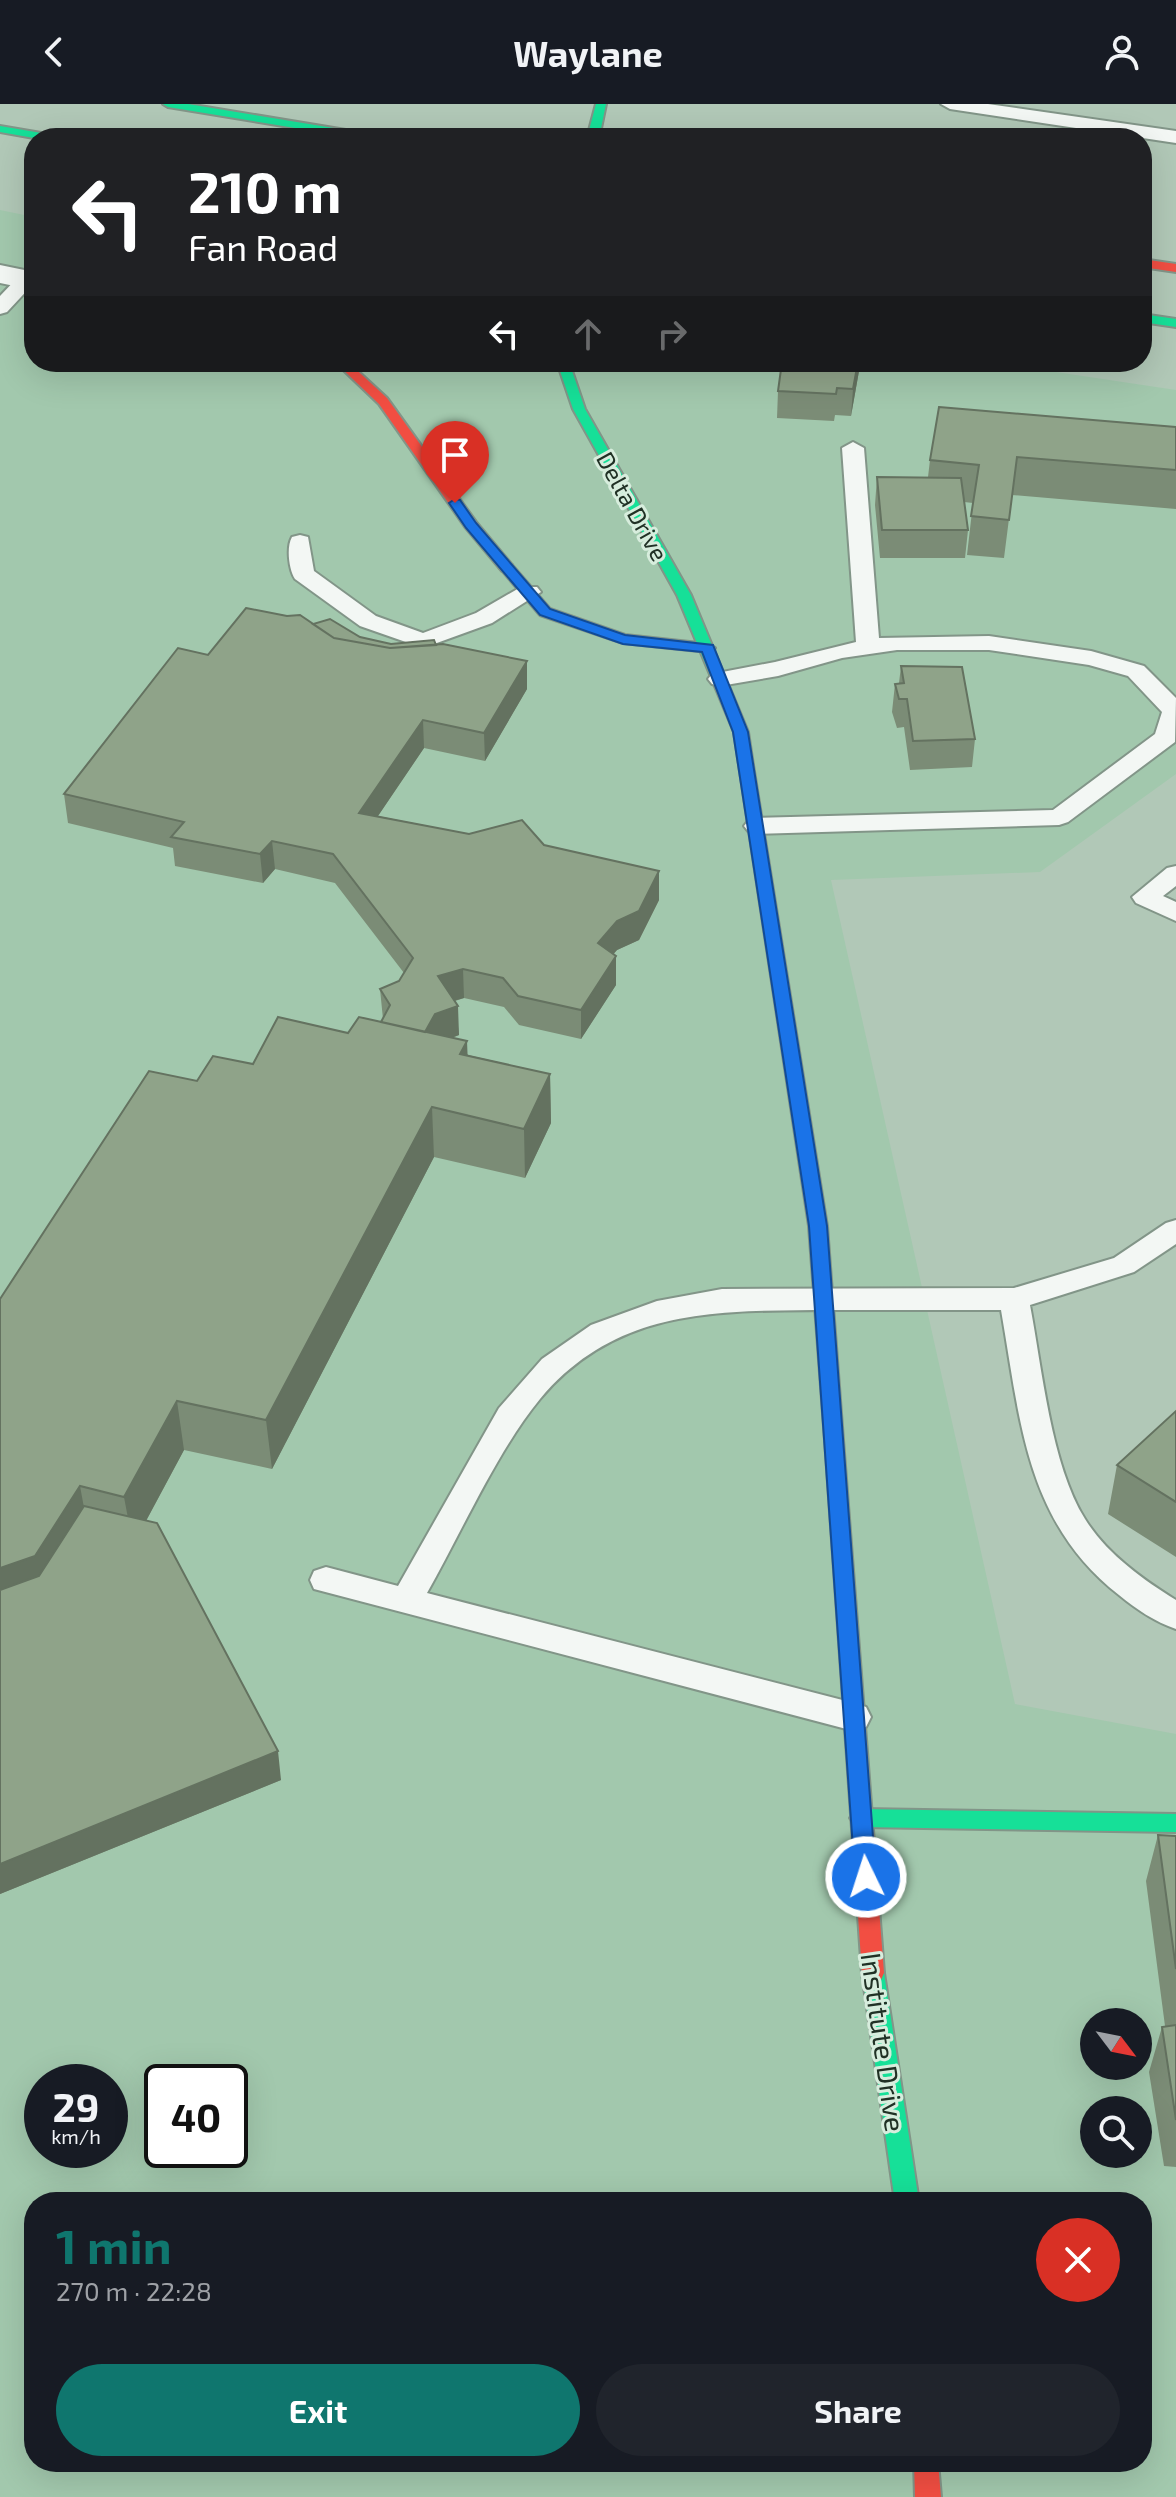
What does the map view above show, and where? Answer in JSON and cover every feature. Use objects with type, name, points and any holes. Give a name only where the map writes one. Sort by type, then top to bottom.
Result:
[{"type":"main road","points":[[168,104],[315,128]]},
{"type":"main road","points":[[0,129],[24,133]]},
{"type":"main road","points":[[1152,264],[1176,268]]},
{"type":"main road","points":[[1152,319],[1176,323]]},
{"type":"main road","points":[[352,372],[383,401],[471,525],[545,612],[623,639],[708,648]]},
{"type":"main road","name":"Delta Drive","points":[[566,372],[579,409],[684,595],[708,648]]},
{"type":"main road","name":"Institute Drive","points":[[708,648],[741,732],[816,1211],[875,1999],[905,2192]]},
{"type":"main road","points":[[861,1818],[1176,1823]]},
{"type":"main road","points":[[927,2472],[928,2497]]},
{"type":"lane","points":[[950,104],[1022,109],[1126,128]]},
{"type":"lane","points":[[1152,133],[1176,137]]},
{"type":"lane","points":[[0,308],[20,278]]},
{"type":"lane","points":[[853,448],[868,647]]},
{"type":"lane","points":[[300,542],[303,574],[368,621],[423,641],[484,618],[529,592]]},
{"type":"lane","points":[[720,679],[778,669],[840,651],[897,643],[989,643],[1091,658],[1136,671],[1162,695],[1174,712],[1166,737],[1059,817],[757,826]]},
{"type":"lane","points":[[1176,874],[1145,897],[1176,913]]},
{"type":"lane","points":[[406,1601],[510,1416],[530,1387],[552,1364],[579,1344],[637,1318],[681,1305],[737,1299],[1014,1299],[1124,1265],[1176,1230]]},
{"type":"lane","points":[[1014,1299],[1056,1493],[1073,1529],[1097,1557],[1176,1616]]},
{"type":"lane","points":[[326,1580],[854,1717]]},
{"type":"shaded area","points":[[0,210],[24,215],[24,372],[1056,372],[1176,390],[1176,774],[1040,872],[831,880],[1015,1704],[1176,1734],[1176,2497],[0,2497]]},
{"type":"building","points":[[781,372],[856,372],[853,389],[837,388],[836,394],[778,391]]},
{"type":"building","points":[[939,407],[1176,427],[1176,470],[1017,457],[1009,520],[971,516],[979,465],[930,460]]},
{"type":"building","points":[[877,477],[961,478],[968,530],[882,530]]},
{"type":"building","points":[[246,608],[287,616],[300,615],[334,638],[390,648],[443,644],[527,661],[484,733],[423,720],[359,813],[469,834],[522,820],[544,845],[659,871],[639,911],[617,921],[598,943],[616,956],[581,1010],[518,996],[503,978],[463,969],[438,976],[458,1006],[435,1014],[425,1032],[381,1022],[390,1005],[380,989],[399,981],[413,958],[333,854],[272,841],[260,854],[171,837],[184,822],[64,794],[178,648],[208,655]]},
{"type":"building","points":[[330,619],[360,637],[391,644],[434,640],[436,645],[390,648],[334,638],[313,624]]},
{"type":"building","points":[[901,666],[962,667],[975,739],[913,741],[907,699],[899,699],[895,684],[904,683]]},
{"type":"building","points":[[278,1017],[348,1033],[359,1017],[467,1041],[460,1054],[550,1074],[524,1129],[432,1107],[266,1420],[177,1401],[124,1497],[80,1486],[35,1556],[0,1568],[0,1299],[149,1071],[197,1081],[213,1056],[253,1064]]},
{"type":"building","points":[[1176,1411],[1176,1502],[1117,1465]]},
{"type":"building","points":[[84,1506],[157,1523],[278,1751],[0,1864],[0,1590],[39,1576]]},
{"type":"building","points":[[1158,1835],[1176,1836],[1176,1969]]},
{"type":"building","points":[[1176,2025],[1176,2120],[1162,2027]]},
{"type":"traffic: fast","points":[[168,104],[315,128]]},
{"type":"traffic: fast","points":[[595,128],[601,104]]},
{"type":"traffic: fast","points":[[0,129],[24,133]]},
{"type":"traffic: fast","points":[[1152,319],[1176,323]]},
{"type":"traffic: fast","points":[[566,372],[579,409],[684,595],[741,732],[746,765]]},
{"type":"traffic: fast","points":[[861,1818],[1176,1823]]},
{"type":"traffic: fast","points":[[873,1973],[906,2192]]},
{"type":"traffic: slow","points":[[507,568],[545,612],[623,639],[708,648]]},
{"type":"traffic: slow","points":[[746,765],[818,1226],[834,1440]]},
{"type":"traffic: jam","points":[[1152,264],[1176,268]]},
{"type":"traffic: jam","points":[[352,372],[383,401],[471,525],[507,568]]},
{"type":"traffic: jam","points":[[834,1440],[873,1973]]},
{"type":"traffic: jam","points":[[927,2472],[928,2497]]},
{"type":"route","points":[[455,503],[545,612],[623,639],[708,648],[741,732],[818,1226],[866,1877]]}]
